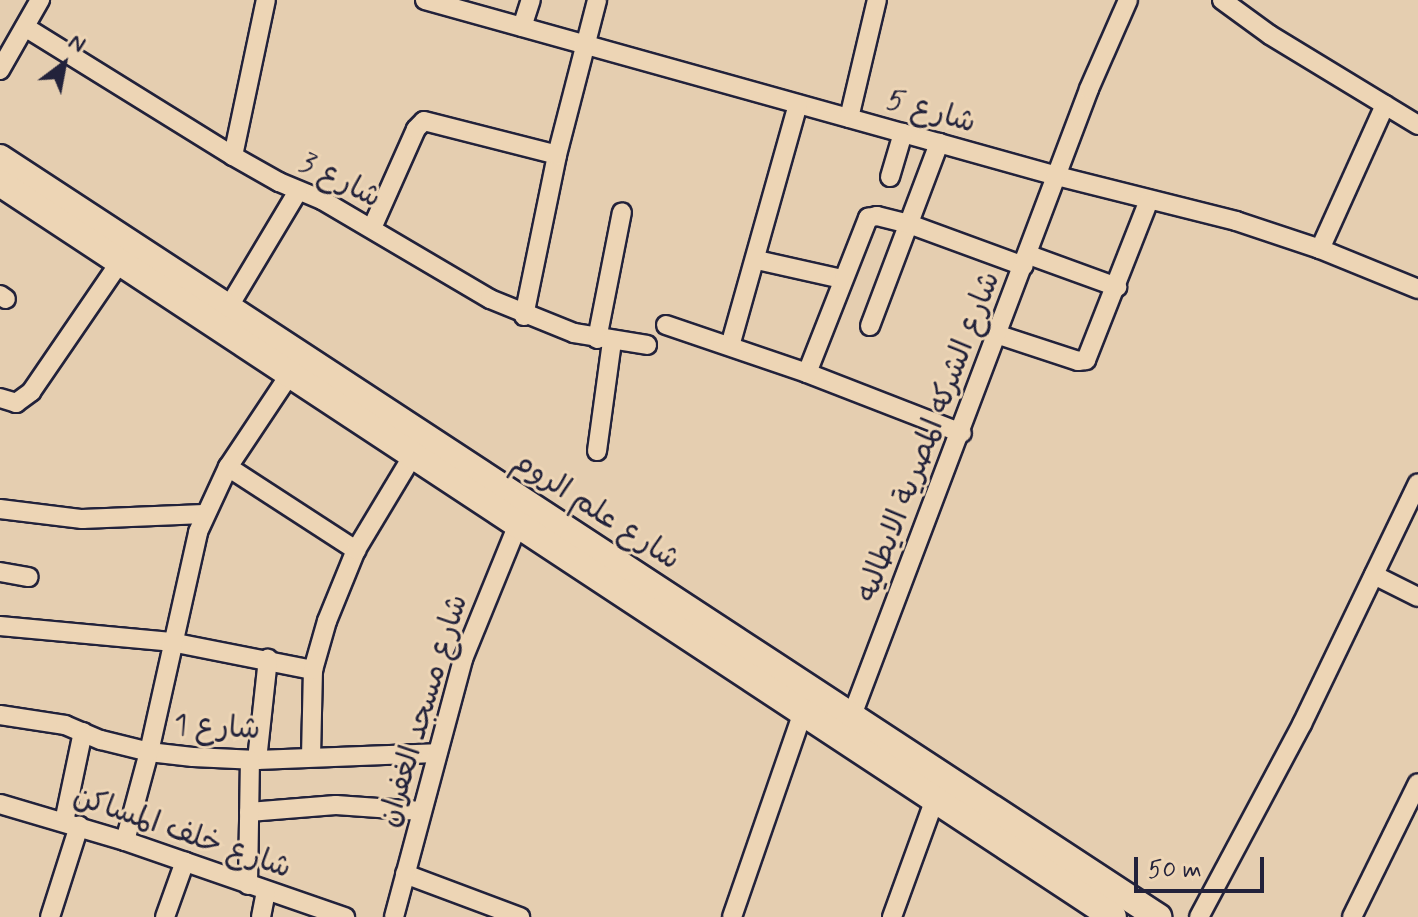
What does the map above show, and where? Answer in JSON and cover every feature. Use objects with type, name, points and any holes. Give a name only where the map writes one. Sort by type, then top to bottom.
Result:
[{"type":"street","points":[[0,69],[40,0]]},
{"type":"street","points":[[233,156],[266,0]]},
{"type":"street","name":"شارع 5","points":[[425,0],[1057,176],[1236,221],[1320,249],[1418,289]]},
{"type":"street","points":[[522,27],[531,0]]},
{"type":"street","points":[[524,316],[557,155],[597,0]]},
{"type":"street","points":[[849,118],[877,0]]},
{"type":"street","points":[[1222,0],[1270,35],[1418,125]]},
{"type":"street","name":"شارع الشركه المصرية الايطاليه","points":[[851,718],[1125,1]]},
{"type":"street","name":"شارع 3","points":[[25,27],[233,156],[372,228],[524,316],[604,340],[647,345]]},
{"type":"street","points":[[730,346],[757,260],[798,104]]},
{"type":"street","points":[[1320,249],[1385,105]]},
{"type":"street","points":[[372,228],[416,129],[424,121],[557,155]]},
{"type":"street","points":[[890,177],[903,133]]},
{"type":"street","points":[[870,326],[939,143]]},
{"type":"street","name":"شارع علم الروم","points":[[0,158],[228,308],[518,524],[1113,917]]},
{"type":"street","name":"شارع علم الروم","points":[[0,183],[290,374],[408,443],[851,718],[1158,917]]},
{"type":"street","points":[[228,308],[298,191]]},
{"type":"street","points":[[999,335],[1082,362],[1091,354],[1149,200]]},
{"type":"street","points":[[597,451],[604,340],[622,212]]},
{"type":"street","points":[[807,373],[868,218],[877,216],[909,224],[1117,287]]},
{"type":"street","points":[[757,260],[842,279]]},
{"type":"street","points":[[0,398],[16,403],[31,392],[120,262]]},
{"type":"street","points":[[666,325],[807,373],[962,433]]},
{"type":"street","points":[[125,841],[149,752],[171,642],[204,514],[228,467],[290,374]]},
{"type":"street","points":[[311,757],[313,670],[335,597],[408,443]]},
{"type":"street","points":[[228,467],[356,550]]},
{"type":"street","points":[[1199,917],[1302,724],[1418,484]]},
{"type":"street","points":[[0,509],[82,519],[204,514]]},
{"type":"street","name":"شارع مسجد الغفران","points":[[394,917],[436,753],[472,632],[518,524]]},
{"type":"street","points":[[0,572],[29,577]]},
{"type":"street","points":[[1374,575],[1418,597]]},
{"type":"street","points":[[0,626],[171,642],[313,670]]},
{"type":"street","points":[[261,917],[249,812],[253,760],[268,659]]},
{"type":"street","points":[[732,917],[803,712]]},
{"type":"street","name":"شارع 1","points":[[0,715],[65,725],[149,752],[253,760],[436,753]]},
{"type":"street","points":[[50,917],[72,824],[83,732]]},
{"type":"street","points":[[1352,917],[1418,783]]},
{"type":"street","points":[[892,917],[935,799]]},
{"type":"street","name":"شارع خلف المساكن","points":[[0,804],[125,841],[345,917]]},
{"type":"street","points":[[249,812],[336,805],[421,811]]},
{"type":"street","points":[[165,917],[185,861]]},
{"type":"street","points":[[405,874],[520,917]]}]
